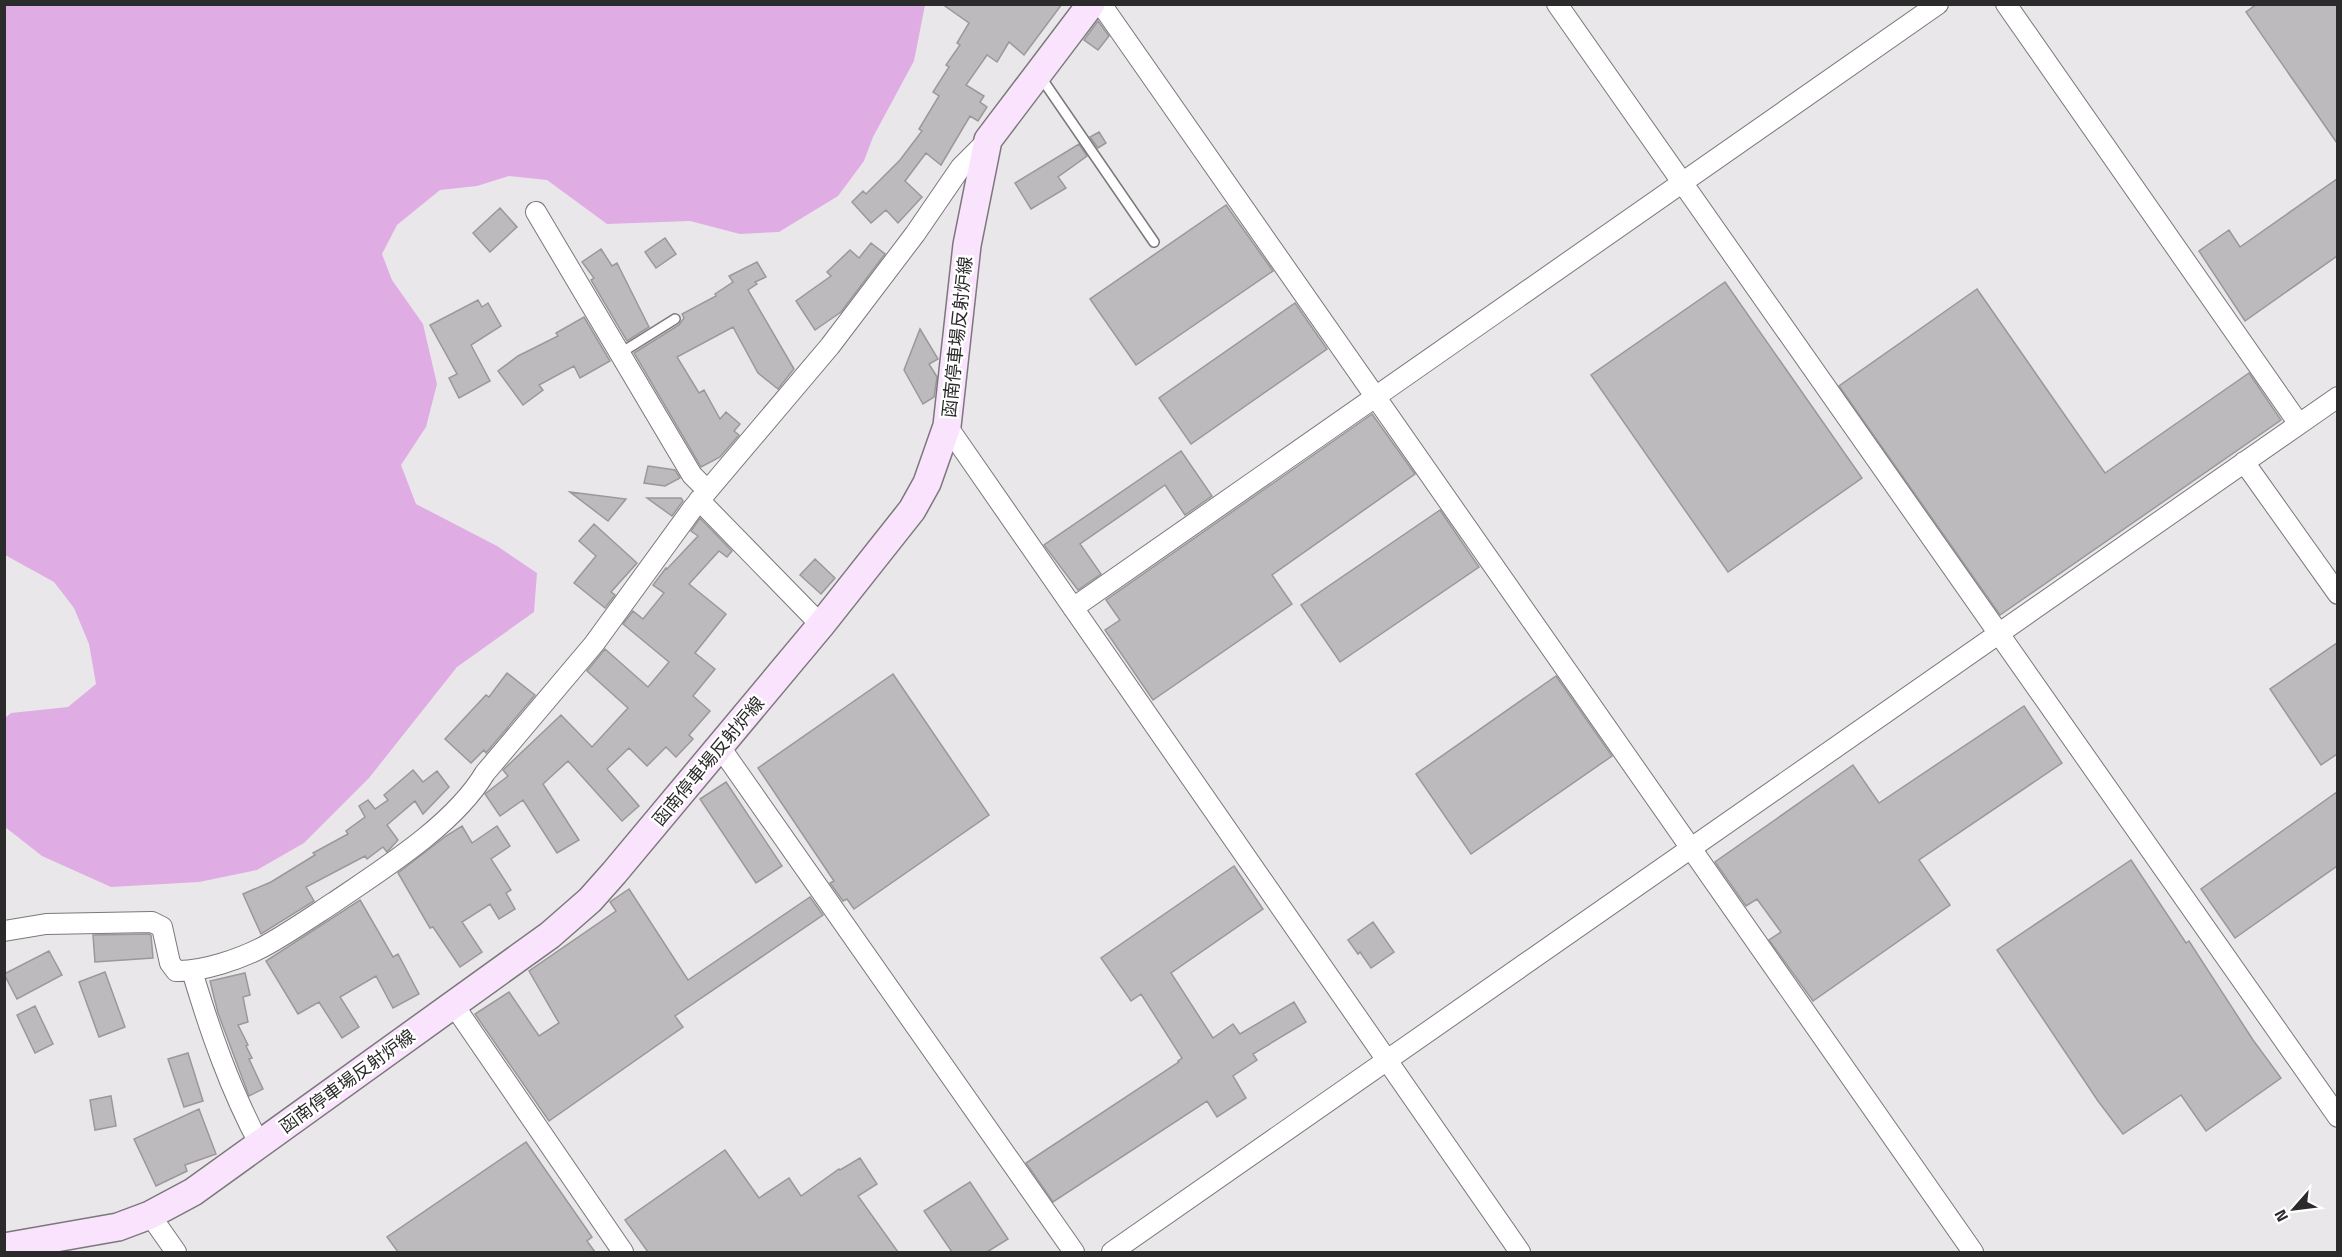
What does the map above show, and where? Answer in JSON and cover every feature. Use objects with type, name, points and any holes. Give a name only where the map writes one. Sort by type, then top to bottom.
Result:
[{"type":"main road","name":"函南停車場反射炉線","points":[[4,1247],[118,1227],[150,1215],[193,1192],[550,935],[590,900],[821,625],[912,510],[927,483],[946,426],[967,245],[988,140],[1091,4]]},
{"type":"street","points":[[1101,4],[1973,1252]]},
{"type":"street","points":[[1557,4],[2337,1117]]},
{"type":"street","points":[[1073,608],[1938,4]]},
{"type":"street","points":[[2006,4],[2299,424]]},
{"type":"street","points":[[4,931],[46,924],[152,922],[162,927],[170,963],[176,971],[192,971],[262,947],[352,890],[451,816],[474,792],[485,773],[594,644],[703,495],[830,346],[915,234],[961,167],[988,140]]},
{"type":"street","points":[[536,212],[703,495],[821,625]]},
{"type":"street","points":[[1112,1252],[2337,397]]},
{"type":"street","points":[[946,426],[1520,1252]]},
{"type":"street","points":[[2244,462],[2337,594]]},
{"type":"street","points":[[720,747],[1074,1252]]},
{"type":"street","points":[[192,971],[212,1035],[243,1112],[260,1144]]},
{"type":"street","points":[[453,1004],[623,1252]]},
{"type":"street","points":[[150,1215],[176,1252]]},
{"type":"lane","points":[[1038,74],[1154,242]]},
{"type":"lane","points":[[619,354],[675,319]]},
{"type":"shaded area","points":[[5,4],[925,5],[914,61],[873,137],[864,161],[838,196],[779,232],[740,234],[690,221],[607,224],[547,180],[509,176],[477,186],[440,190],[397,225],[382,254],[392,280],[423,324],[437,384],[426,427],[401,465],[416,504],[497,546],[537,573],[534,612],[457,667],[369,778],[304,843],[257,870],[199,882],[111,887],[42,856],[5,827],[5,718],[11,713],[68,707],[96,684],[89,644],[74,608],[54,582],[5,555]]},
{"type":"building","points":[[942,4],[1062,4],[1024,55],[1009,42],[997,62],[987,55],[966,85],[984,96],[980,102],[987,107],[978,121],[970,116],[941,165],[926,153],[905,181],[922,197],[898,223],[886,210],[871,223],[852,202],[863,191],[866,194],[900,160],[922,131],[919,129],[939,96],[933,92],[949,67],[946,65],[960,45],[957,43],[969,23]]},
{"type":"building","points":[[2257,4],[2337,4],[2337,143],[2246,12]]},
{"type":"building","points":[[1098,21],[1109,36],[1098,50],[1084,40]]},
{"type":"building","points":[[1099,132],[1106,143],[1098,148],[1090,137]]},
{"type":"building","points":[[1079,144],[1087,156],[1058,177],[1066,188],[1031,209],[1015,183]]},
{"type":"building","points":[[2337,179],[2337,256],[2245,321],[2199,251],[2229,230],[2240,247]]},
{"type":"building","points":[[1226,205],[1273,271],[1136,365],[1090,299]]},
{"type":"building","points":[[500,208],[517,227],[490,252],[473,233]]},
{"type":"building","points":[[665,238],[676,254],[656,268],[645,252]]},
{"type":"building","points":[[871,243],[885,254],[841,312],[815,330],[796,301],[831,276],[827,272],[850,250],[859,258]]},
{"type":"building","points":[[601,249],[612,266],[617,263],[649,327],[627,341],[591,280],[594,278],[582,262]]},
{"type":"building","points":[[757,262],[766,277],[755,282],[757,284],[748,290],[794,369],[778,389],[758,373],[733,327],[677,357],[699,393],[704,390],[720,419],[726,412],[740,424],[734,431],[739,435],[720,457],[701,467],[634,353],[679,325],[684,318],[682,314],[716,296],[715,294],[733,282],[729,276]]},
{"type":"building","points":[[1725,282],[1862,478],[1728,572],[1591,375]]},
{"type":"building","points":[[1977,289],[2105,473],[2249,373],[2281,420],[2000,615],[1839,386]]},
{"type":"building","points":[[478,300],[482,307],[488,303],[501,326],[471,345],[490,381],[459,398],[449,378],[457,374],[430,325]]},
{"type":"building","points":[[1295,303],[1327,349],[1191,444],[1159,398]]},
{"type":"building","points":[[584,317],[610,361],[580,378],[574,366],[539,385],[543,390],[523,405],[498,371],[518,356],[558,336],[556,333]]},
{"type":"building","points":[[920,329],[938,359],[929,364],[937,377],[934,397],[923,404],[904,370]]},
{"type":"building","points":[[1372,414],[1415,474],[1272,575],[1292,604],[1153,700],[1105,630],[1120,620],[1106,600]]},
{"type":"building","points":[[1181,451],[1212,496],[1185,515],[1165,485],[1080,544],[1101,574],[1078,590],[1044,545]]},
{"type":"building","points":[[648,466],[675,470],[680,478],[665,486],[644,483]]},
{"type":"building","points":[[570,492],[626,499],[608,521]]},
{"type":"building","points":[[647,498],[681,498],[683,501],[672,516]]},
{"type":"building","points":[[1440,510],[1479,567],[1340,662],[1301,605]]},
{"type":"building","points":[[700,518],[732,551],[727,557],[719,551],[689,584],[726,614],[695,653],[715,669],[693,696],[710,711],[689,735],[693,739],[676,757],[666,747],[647,766],[629,748],[607,769],[639,806],[622,821],[568,761],[543,784],[579,840],[557,853],[523,800],[500,816],[485,794],[508,776],[503,770],[561,715],[592,747],[628,708],[587,671],[605,649],[648,687],[669,662],[623,624],[633,611],[643,619],[664,593],[653,585],[666,568],[698,536],[691,531]]},
{"type":"building","points":[[594,524],[637,563],[611,592],[615,595],[605,608],[574,583],[596,556],[579,541]]},
{"type":"building","points":[[815,559],[835,578],[821,594],[800,575]]},
{"type":"building","points":[[2337,643],[2337,754],[2321,765],[2270,689]]},
{"type":"building","points":[[507,673],[535,695],[486,753],[484,750],[471,763],[445,739],[486,695],[489,697]]},
{"type":"building","points":[[893,674],[989,815],[854,909],[847,899],[843,901],[830,883],[834,881],[758,768]]},
{"type":"building","points":[[1556,676],[1612,756],[1471,854],[1416,774]]},
{"type":"building","points":[[2024,706],[2062,763],[1919,860],[1950,905],[1813,1001],[1769,940],[1781,932],[1757,899],[1746,906],[1715,862],[1853,765],[1879,803]]},
{"type":"building","points":[[413,770],[423,782],[437,771],[449,787],[423,814],[415,801],[387,825],[398,840],[387,852],[383,847],[367,859],[365,856],[306,887],[314,901],[261,934],[243,894],[271,882],[315,855],[313,853],[348,834],[346,831],[365,817],[359,806],[368,800],[375,809],[388,800],[384,795]]},
{"type":"building","points":[[726,782],[782,866],[756,883],[700,799]]},
{"type":"building","points":[[2337,792],[2337,866],[2235,938],[2201,889]]},
{"type":"building","points":[[462,826],[472,843],[497,826],[510,846],[491,859],[511,890],[506,893],[515,909],[499,919],[490,904],[462,922],[482,952],[460,967],[433,927],[430,928],[398,873]]},
{"type":"building","points":[[2131,860],[2186,943],[2189,941],[2253,1040],[2281,1078],[2206,1131],[2181,1095],[2123,1134],[2098,1101],[1997,950]]},
{"type":"building","points":[[1234,866],[1263,909],[1171,973],[1213,1038],[1233,1024],[1240,1034],[1294,1002],[1306,1022],[1253,1054],[1257,1060],[1233,1076],[1246,1098],[1217,1117],[1207,1101],[1053,1202],[1026,1163],[1182,1058],[1141,994],[1131,1001],[1101,958]]},
{"type":"building","points":[[629,889],[688,980],[810,897],[823,915],[675,1016],[683,1027],[549,1121],[475,1014],[509,992],[539,1036],[559,1023],[529,971],[616,911],[610,902]]},
{"type":"building","points":[[360,900],[393,957],[398,954],[419,994],[393,1008],[376,976],[340,997],[359,1027],[342,1038],[319,1002],[298,1014],[266,961]]},
{"type":"building","points":[[1373,922],[1394,952],[1371,968],[1348,940]]},
{"type":"building","points":[[93,935],[151,935],[153,958],[95,962]]},
{"type":"building","points":[[49,951],[62,975],[17,999],[4,974]]},
{"type":"building","points":[[105,972],[125,1027],[99,1037],[79,982]]},
{"type":"building","points":[[245,973],[250,995],[243,997],[248,1022],[238,1025],[248,1045],[246,1046],[252,1058],[249,1059],[263,1089],[249,1096],[218,1013],[210,981]]},
{"type":"building","points":[[35,1006],[53,1044],[35,1053],[17,1015]]},
{"type":"building","points":[[188,1053],[203,1101],[184,1107],[168,1059]]},
{"type":"building","points":[[111,1096],[116,1126],[95,1130],[90,1100]]},
{"type":"building","points":[[199,1109],[216,1154],[185,1165],[187,1171],[156,1186],[134,1139]]},
{"type":"building","points":[[526,1142],[592,1237],[587,1241],[595,1252],[398,1252],[387,1237]]},
{"type":"building","points":[[725,1150],[759,1198],[789,1178],[801,1196],[839,1169],[860,1158],[877,1184],[858,1196],[898,1252],[648,1252],[625,1220]]},
{"type":"building","points":[[970,1182],[1008,1239],[987,1252],[952,1252],[924,1211]]}]
